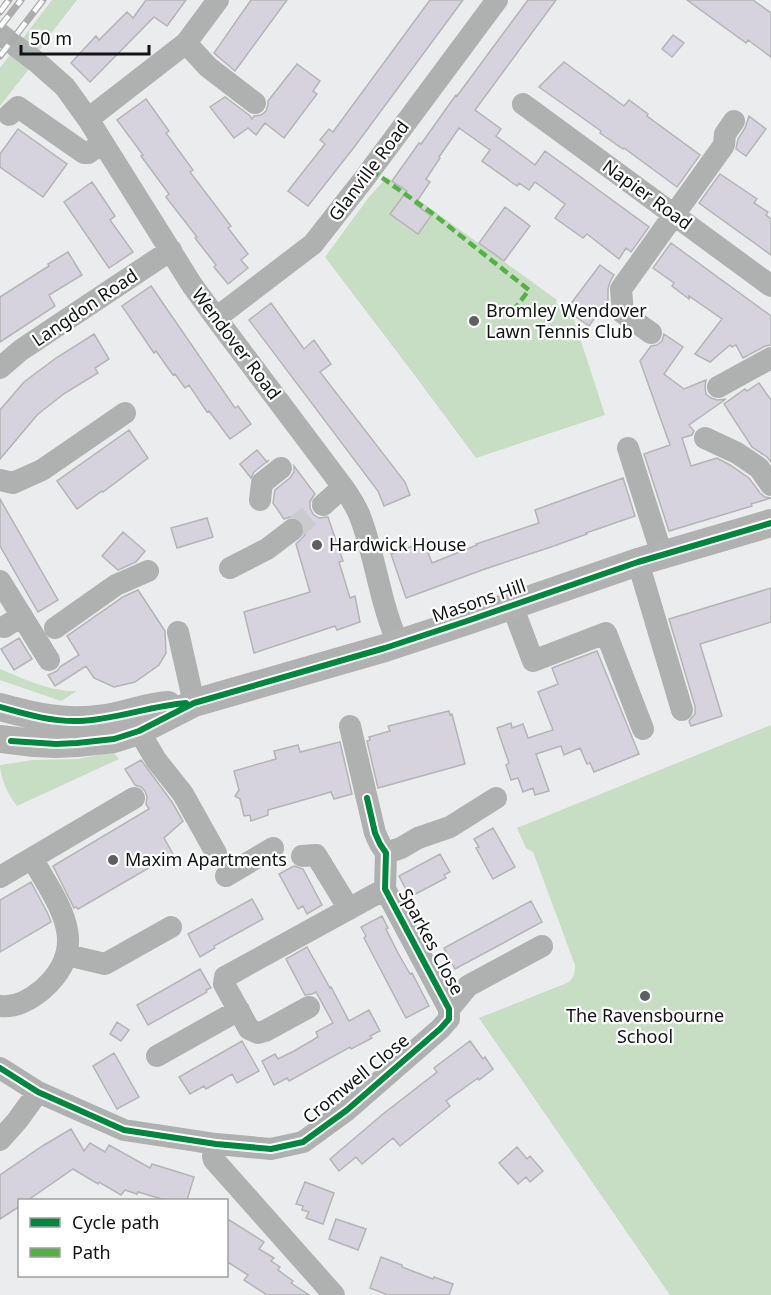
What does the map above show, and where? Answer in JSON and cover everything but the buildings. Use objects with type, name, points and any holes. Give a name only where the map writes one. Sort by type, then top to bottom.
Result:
[{"type":"main road","name":"Masons Hill","points":[[0,739],[34,743],[77,743],[114,739],[139,731],[195,703],[398,643],[650,558],[771,523]]},
{"type":"main road","name":"Masons Hill","points":[[0,707],[43,718],[78,721],[107,718],[164,705],[195,703]]},
{"type":"main road","points":[[0,759],[34,743]]},
{"type":"street","points":[[87,119],[186,43],[218,0]]},
{"type":"street","name":"Glanville Road","points":[[216,318],[313,244],[364,179],[485,4]]},
{"type":"street","name":"Wendover Road","points":[[0,34],[65,87],[192,285],[343,487],[361,520],[379,590],[398,643]]},
{"type":"street","points":[[186,43],[208,67],[255,103]]},
{"type":"street","name":"Napier Road","points":[[523,104],[771,286]]},
{"type":"street","points":[[9,115],[18,107],[84,153],[88,153],[103,143]]},
{"type":"street","points":[[651,333],[623,313],[621,289],[724,145],[725,134],[734,121]]},
{"type":"street","name":"Langdon Road","points":[[0,368],[21,350],[171,250]]},
{"type":"street","points":[[718,387],[770,371]]},
{"type":"street","points":[[0,480],[13,483],[42,470],[125,413]]},
{"type":"street","points":[[705,438],[736,453],[759,468],[771,484]]},
{"type":"street","points":[[628,448],[682,710]]},
{"type":"street","points":[[260,500],[262,483],[282,468]]},
{"type":"street","points":[[322,505],[343,487]]},
{"type":"street","points":[[230,567],[267,549],[292,530]]},
{"type":"street","points":[[55,628],[117,585],[147,572]]},
{"type":"street","points":[[0,581],[13,622],[49,660]]},
{"type":"street","points":[[512,605],[533,662],[606,633],[644,729]]},
{"type":"street","points":[[178,632],[195,703]]},
{"type":"street","name":"Sparkes Close","points":[[350,726],[375,833],[386,853],[386,889],[444,1019]]},
{"type":"street","points":[[139,731],[156,760],[183,794],[216,853]]},
{"type":"street","points":[[0,877],[134,798]]},
{"type":"street","points":[[386,853],[401,848],[418,838],[450,827],[496,798]]},
{"type":"street","points":[[226,876],[273,848]]},
{"type":"street","points":[[302,856],[316,855],[349,909]]},
{"type":"street","points":[[1,1009],[21,1003],[37,994],[62,967],[67,955],[69,935],[66,920],[32,858]]},
{"type":"street","name":"Sparkes Close","points":[[309,1007],[258,1033],[249,1029],[224,984],[225,978],[386,889]]},
{"type":"street","points":[[67,955],[105,964],[171,927]]},
{"type":"street","name":"Cromwell Close","points":[[0,1068],[38,1092],[124,1130],[216,1144],[271,1149],[303,1142],[346,1110],[444,1019],[468,986],[542,946]]},
{"type":"street","points":[[157,1056],[239,1010]]},
{"type":"street","points":[[0,1140],[38,1092]]},
{"type":"street","points":[[216,1144],[214,1160],[334,1295]]},
{"type":"green space","points":[[52,0],[77,0],[0,106],[0,68]]},
{"type":"green space","name":"Bromley Wendover Lawn Tennis Club","points":[[387,177],[557,300],[556,303],[573,317],[605,415],[476,458],[325,257],[369,197]]},
{"type":"green space","points":[[0,669],[48,687],[77,691],[61,701],[0,680]]},
{"type":"green space","name":"The Ravensbourne School","points":[[771,725],[771,1295],[670,1295],[479,1018],[567,983],[574,973],[575,965],[533,852],[526,848],[517,828]]},
{"type":"green space","points":[[113,752],[119,759],[17,806],[6,787],[0,765],[33,760],[78,759]]},
{"type":"tunnel","points":[[292,530],[323,505]]},
{"type":"railway","points":[[0,12],[9,0]]},
{"type":"railway","points":[[0,27],[21,0]]},
{"type":"railway","points":[[0,56],[43,0]]},
{"type":"marked path","points":[[371,170],[432,213],[529,290],[509,316]]},
{"type":"cycle path","points":[[11,741],[56,744],[114,739],[139,731],[194,703],[385,648],[638,562],[771,523]]},
{"type":"cycle path","points":[[0,707],[49,719],[79,721],[186,703]]},
{"type":"cycle path","points":[[0,1068],[38,1092],[124,1130],[216,1144],[271,1149],[303,1142],[347,1110],[449,1019],[449,1009],[385,889],[386,853],[375,833],[367,798]]},
{"type":"place","name":"Bromley Wendover Lawn Tennis Club","points":[[474,321]]},
{"type":"place","name":"Hardwick House","points":[[317,545]]},
{"type":"place","name":"Maxim Apartments","points":[[113,860]]},
{"type":"place","name":"The Ravensbourne School","points":[[645,996]]}]
